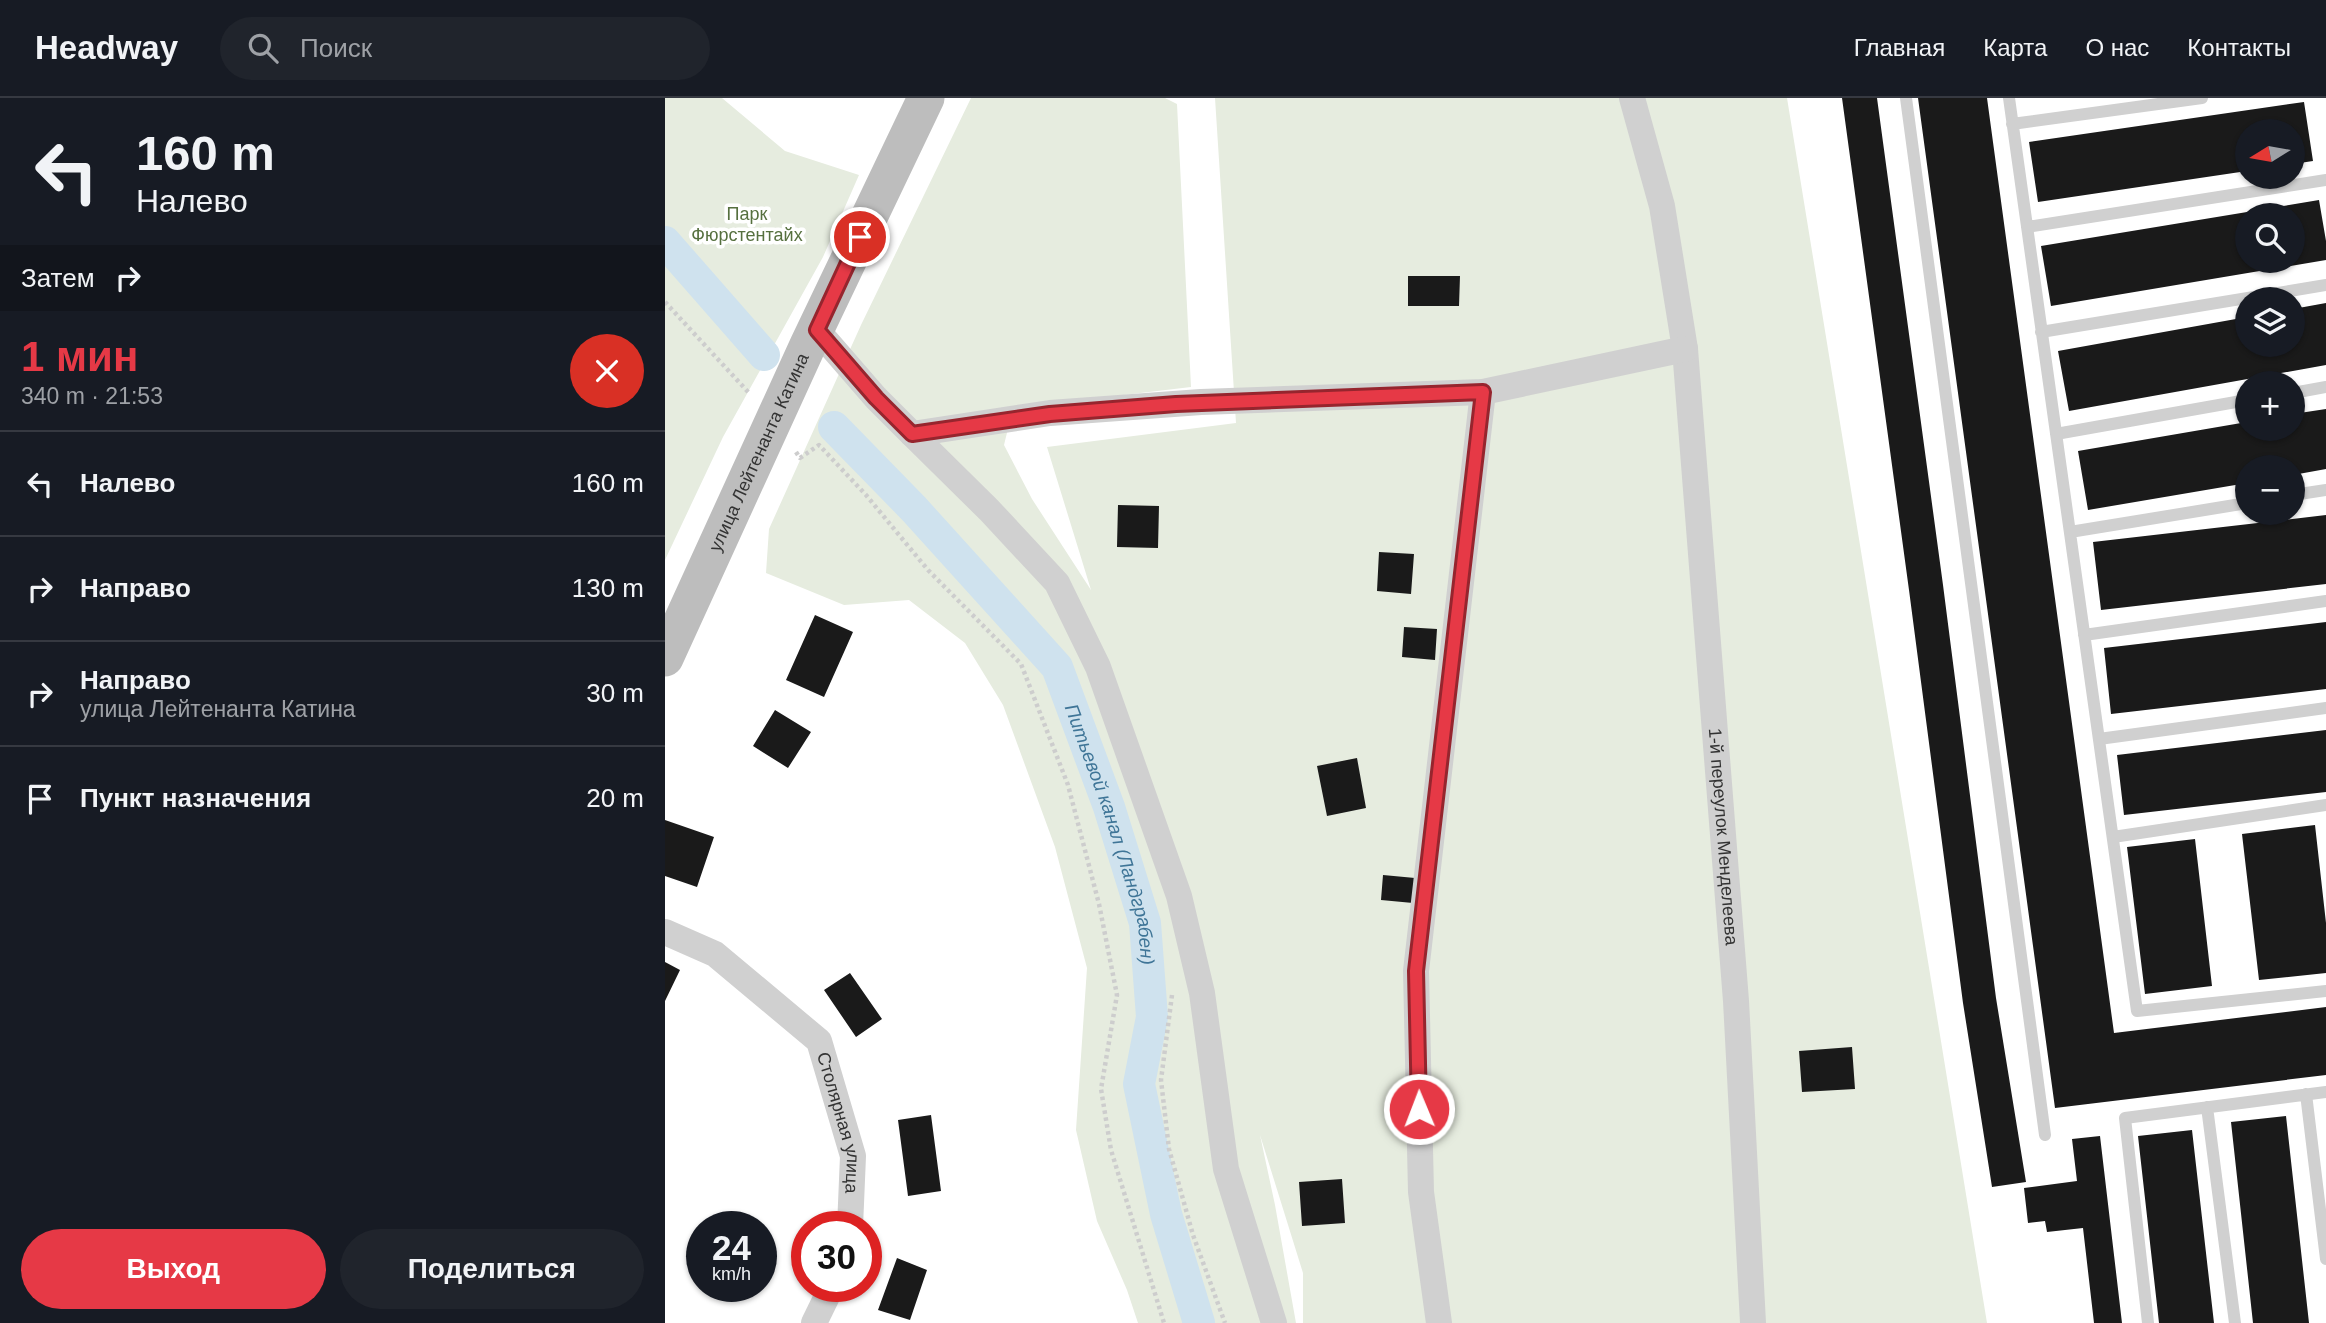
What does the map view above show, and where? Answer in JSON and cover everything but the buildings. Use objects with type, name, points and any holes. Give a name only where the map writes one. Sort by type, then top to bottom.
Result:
[{"type":"street","name":"улица Лейтенанта Катина","points":[[665,658],[926,98]]},
{"type":"street","name":"1-й переулок Менделеева","points":[[1632,98],[1663,206],[1685,349],[1736,1001],[1753,1323]]},
{"type":"street","points":[[817,330],[876,398],[989,510],[1057,583],[1098,667],[1179,896],[1202,993],[1226,1169],[1273,1323]]},
{"type":"street","points":[[912,434],[1050,414],[1146,406],[1483,392],[1685,349]]},
{"type":"street","points":[[1439,1323],[1421,1192],[1416,971],[1483,392]]},
{"type":"street","name":"Столярная улица","points":[[665,932],[715,954],[819,1041],[853,1156],[851,1211]]},
{"type":"street","points":[[814,1323],[824,1302]]},
{"type":"lane","points":[[1906,98],[2045,1135]]},
{"type":"lane","points":[[2009,98],[2137,1011],[2326,991]]},
{"type":"lane","points":[[2012,124],[2202,98]]},
{"type":"lane","points":[[2027,227],[2326,180]]},
{"type":"lane","points":[[2042,332],[2326,285]]},
{"type":"lane","points":[[2305,391],[2326,387]]},
{"type":"lane","points":[[2056,434],[2235,402]]},
{"type":"lane","points":[[2305,493],[2326,490]]},
{"type":"lane","points":[[2070,532],[2235,505]]},
{"type":"lane","points":[[2084,635],[2326,601]]},
{"type":"lane","points":[[2099,739],[2326,708]]},
{"type":"lane","points":[[2113,837],[2326,805]]},
{"type":"lane","points":[[2148,1323],[2125,1118],[2326,1091]]},
{"type":"lane","points":[[2306,1094],[2326,1259]]},
{"type":"lane","points":[[2207,1107],[2235,1323]]},
{"type":"path","points":[[665,302],[731,372]]},
{"type":"path","points":[[819,445],[866,495],[928,570],[1021,664],[1068,785],[1099,904],[1117,995],[1101,1089],[1111,1150],[1164,1323]]},
{"type":"path","points":[[1173,992],[1161,1080],[1169,1149],[1193,1235],[1225,1323]]},
{"type":"green space","name":"Парк Фюрстентайх","points":[[665,98],[722,98],[785,151],[859,175],[823,257],[723,437],[665,560]]},
{"type":"green space","points":[[971,98],[1165,98],[1177,104],[1191,387],[1013,408],[1004,445],[1032,499],[1091,590],[1047,447],[1236,423],[1215,98],[1787,98],[1987,1323],[1303,1323],[1303,1273],[1260,1135],[1296,1323],[1138,1323],[1127,1290],[1097,1221],[1076,1130],[1087,968],[1055,847],[1003,705],[965,643],[909,600],[844,605],[766,573],[769,529],[861,325]]},
{"type":"waterway","name":"Питьевой канал (Ландграбен)","points":[[665,242],[764,355]]},
{"type":"waterway","name":"Питьевой канал (Ландграбен)","points":[[834,427],[914,509],[1057,667],[1109,807],[1145,923],[1152,1017],[1139,1084],[1166,1214],[1199,1323]]},
{"type":"route","points":[[860,237],[817,330],[876,398],[912,434],[1050,414],[1176,404],[1483,392],[1416,971],[1419,1109]]}]
